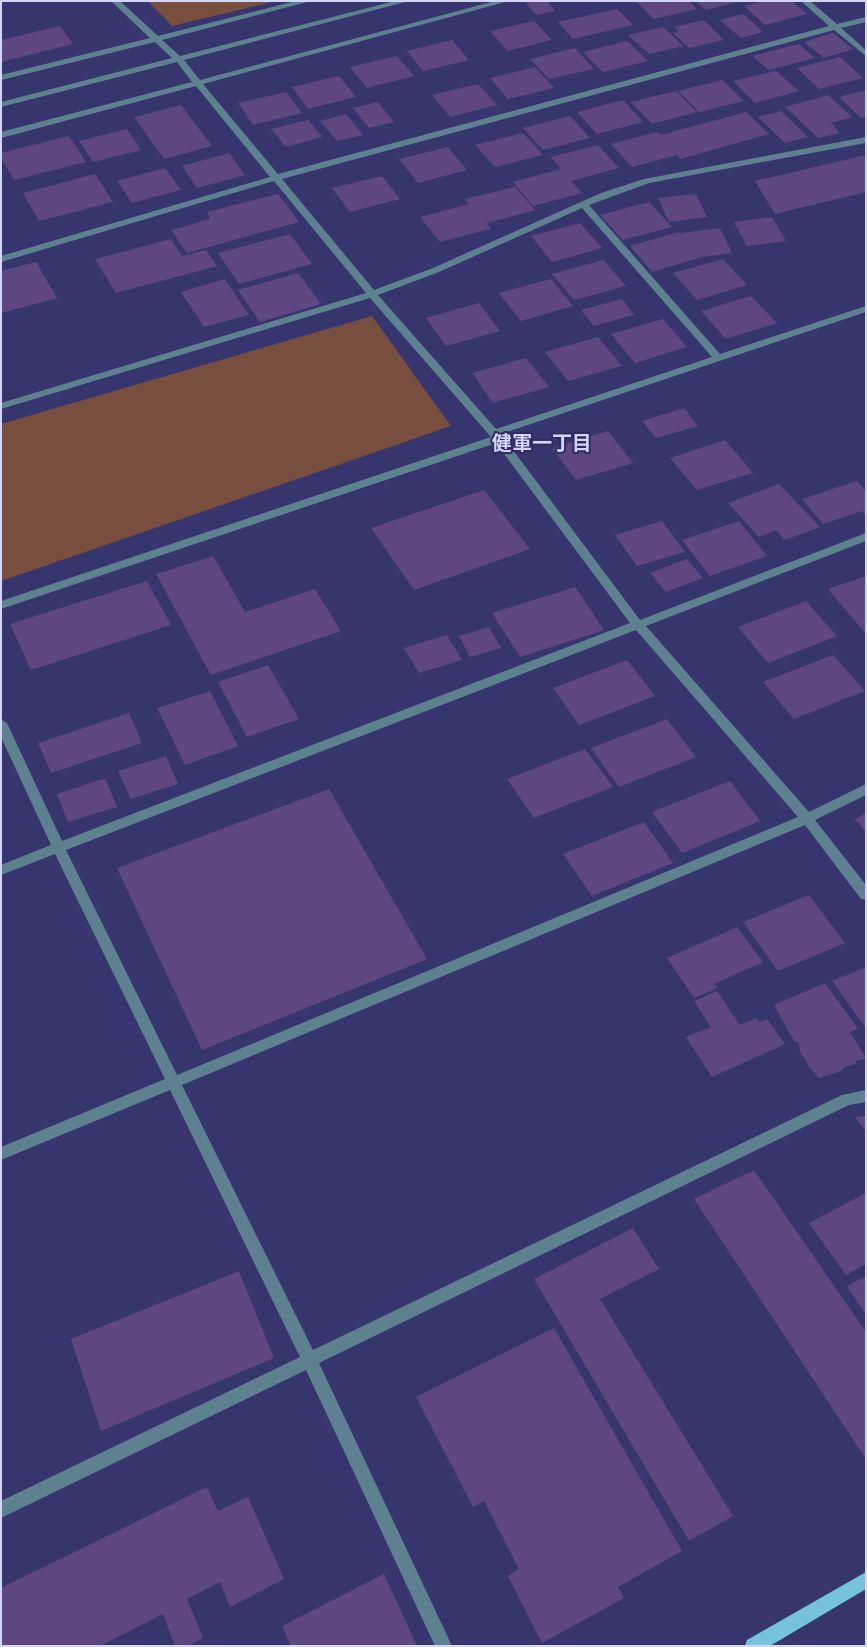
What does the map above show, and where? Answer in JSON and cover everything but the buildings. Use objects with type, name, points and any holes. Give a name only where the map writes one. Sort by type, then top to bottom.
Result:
[{"type":"main road","points":[[753,1646],[866,1580]]},
{"type":"street","points":[[115,1],[179,60],[372,294],[496,436],[637,624],[806,819],[866,895]]},
{"type":"street","points":[[1,78],[306,1]]},
{"type":"street","points":[[1,106],[405,1]]},
{"type":"street","points":[[1,135],[505,1]]},
{"type":"street","points":[[806,1],[866,54]]},
{"type":"street","points":[[1,259],[275,178],[866,19]]},
{"type":"street","points":[[1,406],[372,294],[436,270],[583,204],[647,181],[866,140]]},
{"type":"street","points":[[583,204],[718,358]]},
{"type":"street","points":[[1,605],[718,358],[866,309]]},
{"type":"street","points":[[1,870],[866,537]]},
{"type":"street","points":[[1,723],[59,849],[310,1360],[444,1646]]},
{"type":"street","points":[[1,1154],[175,1084],[806,819],[866,789]]},
{"type":"street","points":[[1,1510],[847,1099],[866,1096]]},
{"type":"shaded area","points":[[148,1],[276,1],[172,26]]},
{"type":"shaded area","points":[[372,316],[451,426],[1,581],[1,424]]},
{"type":"district","name":"健軍一丁目","points":[[542,445]]}]
